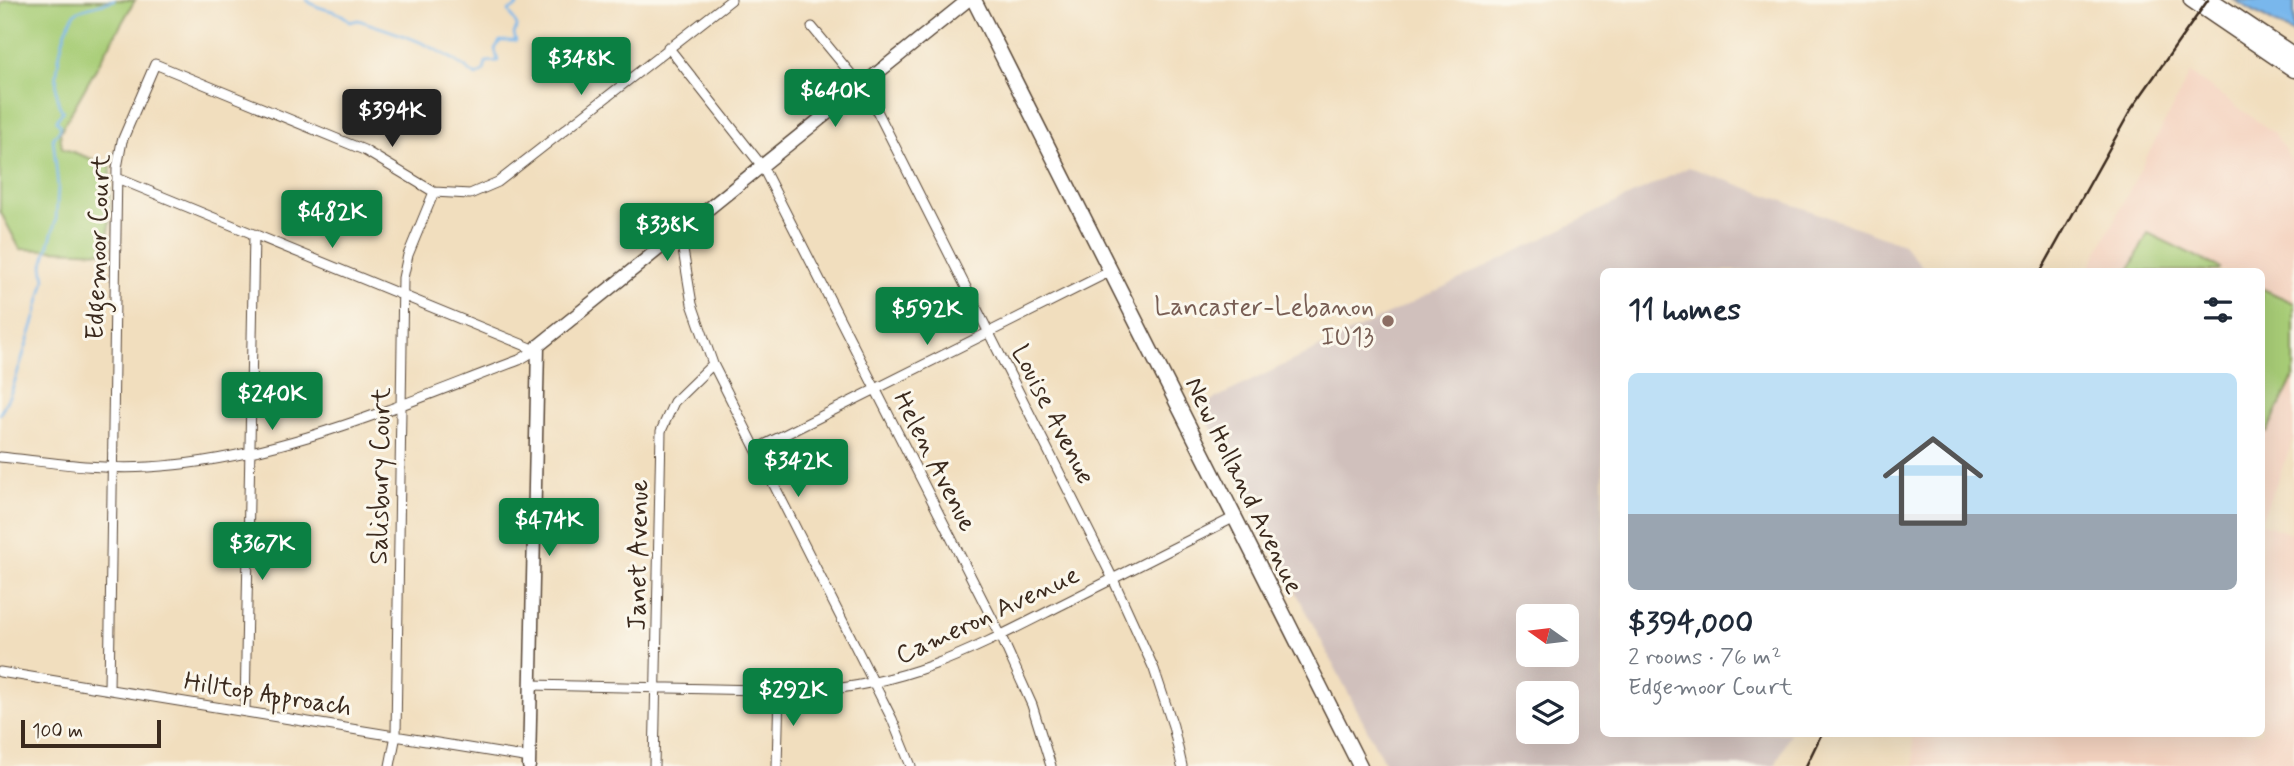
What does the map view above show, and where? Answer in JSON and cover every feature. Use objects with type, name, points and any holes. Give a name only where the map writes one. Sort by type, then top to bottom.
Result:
[{"type":"main road","name":"New Holland Avenue","points":[[974,0],[1235,517],[1299,650],[1360,766]]},
{"type":"main road","points":[[2191,0],[2294,70]]},
{"type":"main road","points":[[2212,0],[2294,55]]},
{"type":"street","name":"Edgemoor Court","points":[[109,689],[117,178],[122,141],[155,64],[364,150],[434,192],[470,194],[498,182],[731,0]]},
{"type":"street","points":[[0,457],[113,468],[175,465],[250,453],[286,444],[519,360],[536,350],[541,342],[968,0]]},
{"type":"street","name":"Louise Avenue","points":[[812,27],[862,86],[1113,579],[1154,669],[1173,726],[1182,766]]},
{"type":"street","name":"Helen Avenue","points":[[668,47],[762,166],[1001,636],[1032,705],[1051,766]]},
{"type":"street","points":[[117,178],[536,350]]},
{"type":"street","name":"Salisbury Court","points":[[390,766],[396,735],[402,295],[406,262],[434,192]]},
{"type":"street","points":[[680,232],[692,304],[713,364],[874,684],[911,766]]},
{"type":"street","points":[[245,710],[254,234]]},
{"type":"street","points":[[756,449],[1111,271]]},
{"type":"street","points":[[530,762],[536,350]]},
{"type":"street","name":"Janet Avenue","points":[[654,766],[661,431],[674,402],[713,364]]},
{"type":"street","name":"Cameron Avenue","points":[[531,685],[813,691],[874,684],[934,666],[1001,636],[1235,517]]},
{"type":"street","name":"Hilltop Approach","points":[[0,672],[396,735],[530,762]]},
{"type":"street","points":[[777,766],[779,690]]},
{"type":"shaded area","points":[[2190,73],[2274,133],[2294,164],[2294,439],[2265,511],[2265,268],[2090,268]]},
{"type":"shaded area","points":[[1689,167],[1903,244],[1923,268],[1600,268],[1600,737],[1788,737],[1775,766],[1386,766],[1200,406]]},
{"type":"shaded area","points":[[2265,524],[2294,535],[2294,766],[1914,766],[1912,737],[2265,737]]},
{"type":"green space","points":[[6,0],[135,0],[60,132],[62,148],[111,166],[108,252],[20,249],[0,211],[0,4]]},
{"type":"green space","points":[[2148,233],[2220,268],[2130,268]]},
{"type":"green space","points":[[2265,290],[2294,303],[2294,376],[2267,432]]},
{"type":"water","points":[[2234,0],[2294,0],[2294,34]]},
{"type":"waterway","points":[[0,414],[12,390],[35,318],[45,280],[43,265],[56,220],[58,186],[53,137],[60,130],[60,124],[56,121],[63,111],[57,92],[58,61],[62,44],[66,30],[78,11],[114,0]]},
{"type":"waterway","points":[[307,0],[340,14],[350,22],[358,20],[420,42],[449,57],[476,76],[484,71],[486,62],[498,61],[495,49],[500,41],[516,41],[514,34],[517,26],[509,11],[517,6],[518,0]]},
{"type":"railway","points":[[2043,268],[2132,108],[2208,0]]},
{"type":"railway","points":[[1806,766],[1820,737]]},
{"type":"place","name":"Lancaster-Lebanon IU13","points":[[1388,321]]}]
